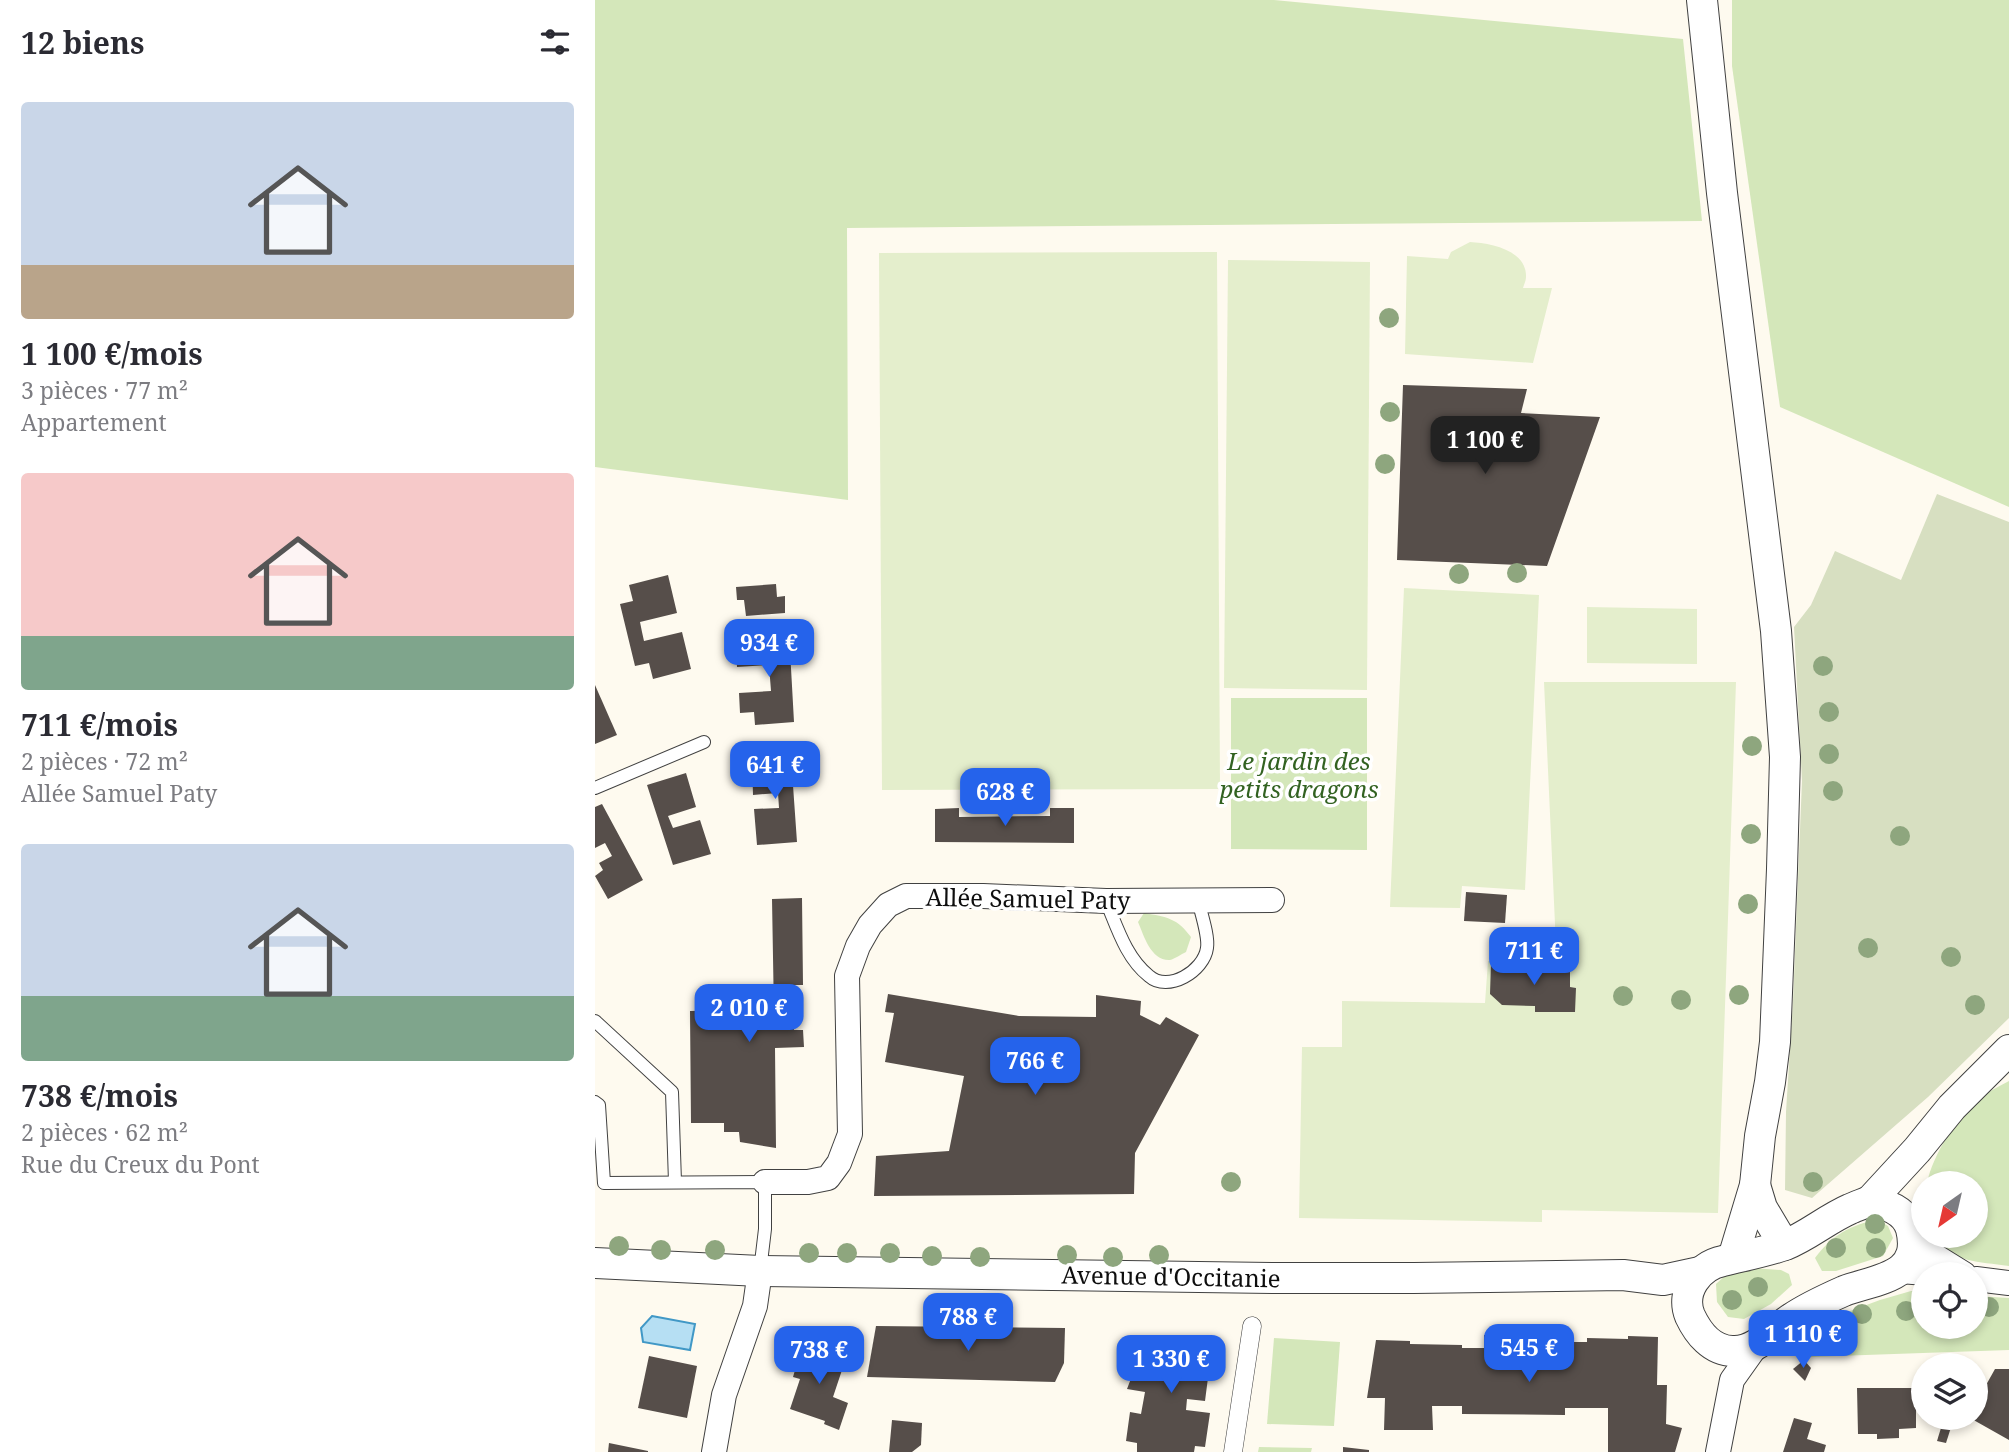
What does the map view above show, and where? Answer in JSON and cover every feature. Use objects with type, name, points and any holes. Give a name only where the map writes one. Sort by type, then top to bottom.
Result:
[{"type":"street","points":[[1702,0],[1722,193],[1776,631],[1785,757],[1775,1042],[1755,1185],[1733,1258]]},
{"type":"street","name":"Allée Samuel Paty","points":[[765,1182],[808,1182],[828,1178],[839,1163],[850,1134],[847,976],[858,946],[870,925],[888,905],[906,896],[1106,901],[1272,900]]},
{"type":"street","points":[[1870,1201],[1952,1107],[2009,1050]]},
{"type":"street","points":[[1912,1171],[1917,1150]]},
{"type":"street","points":[[1911,1177],[1911,1208]]},
{"type":"street","points":[[1755,1185],[1762,1208],[1784,1245]]},
{"type":"street","points":[[1870,1201],[1885,1204],[1899,1212],[1911,1232]]},
{"type":"street","name":"Avenue d'Occitanie","points":[[595,1264],[760,1271],[1287,1278],[1623,1275],[1663,1280],[1700,1272],[1717,1262],[1784,1245],[1848,1209],[1870,1201]]},
{"type":"street","points":[[1663,1280],[1687,1308],[1694,1324],[1706,1340],[1720,1348],[1733,1351],[1747,1349],[1790,1318],[1817,1303],[1847,1290],[1882,1281],[1900,1271],[1908,1262],[1911,1241]]},
{"type":"street","points":[[1931,1248],[1951,1262]]},
{"type":"street","points":[[714,1452],[724,1395],[755,1306],[760,1271]]},
{"type":"street","points":[[1900,1271],[1911,1272]]},
{"type":"street","points":[[1687,1308],[1689,1288],[1700,1272]]},
{"type":"street","points":[[1988,1280],[2009,1283]]},
{"type":"street","points":[[1233,1452],[1252,1326]]},
{"type":"street","points":[[1718,1452],[1732,1380],[1759,1342]]},
{"type":"street","points":[[1720,1348],[1732,1380]]},
{"type":"lane","points":[[595,788],[704,742]]},
{"type":"lane","points":[[1106,901],[1122,940],[1135,961],[1150,978],[1170,982],[1191,973],[1203,962],[1208,946],[1198,900]]},
{"type":"lane","points":[[595,1021],[672,1092],[675,1182]]},
{"type":"lane","points":[[595,1102],[599,1105],[599,1183],[765,1182],[765,1229],[760,1271]]},
{"type":"green space","points":[[595,0],[1274,0],[1683,39],[1702,221],[847,228],[848,500],[595,467]]},
{"type":"green space","points":[[1732,0],[2009,0],[2009,507],[1780,407],[1732,66]]},
{"type":"green space","points":[[1470,242],[1497,246],[1514,254],[1525,268],[1523,288],[1552,288],[1533,363],[1405,354],[1407,256],[1448,259],[1451,252]]},
{"type":"green space","points":[[1217,252],[1220,789],[882,790],[879,253]]},
{"type":"green space","points":[[1228,260],[1370,262],[1367,690],[1224,688]]},
{"type":"green space","points":[[1937,494],[2009,522],[2009,1018],[1928,1097],[1812,1198],[1785,1190],[1786,1112],[1802,781],[1794,627],[1811,605],[1835,551],[1901,580]]},
{"type":"green space","points":[[1404,588],[1539,595],[1525,890],[1462,886],[1460,908],[1390,907]]},
{"type":"green space","points":[[1587,607],[1697,609],[1697,664],[1587,663]]},
{"type":"green space","points":[[1544,682],[1736,682],[1718,1213],[1542,1210],[1542,1222],[1299,1218],[1302,1047],[1342,1047],[1342,1001],[1485,1003],[1488,961],[1556,946]]},
{"type":"green space","name":"Le jardin des petits dragons","points":[[1231,698],[1367,698],[1367,850],[1231,849]]},
{"type":"green space","points":[[1144,913],[1165,917],[1181,926],[1191,937],[1186,952],[1170,960],[1153,952],[1138,922]]},
{"type":"green space","points":[[2009,1081],[2009,1266],[1967,1260],[1946,1248],[1988,1248],[1988,1171],[1930,1171],[1955,1125],[1971,1106]]},
{"type":"green space","points":[[1878,1220],[1888,1226],[1893,1238],[1883,1256],[1836,1271],[1822,1271],[1815,1258],[1828,1243],[1850,1228]]},
{"type":"green space","points":[[1752,1268],[1781,1270],[1789,1274],[1792,1285],[1771,1304],[1744,1319],[1728,1317],[1717,1302],[1716,1284],[1728,1273]]},
{"type":"green space","points":[[1911,1291],[1911,1339],[1988,1339],[1988,1297],[2009,1298],[2009,1350],[1808,1357],[1820,1322]]},
{"type":"green space","points":[[1274,1338],[1340,1342],[1334,1426],[1267,1424]]},
{"type":"green space","points":[[1259,1447],[1312,1448],[1311,1452],[1258,1452]]},
{"type":"water","points":[[652,1316],[695,1324],[690,1350],[643,1342],[641,1328]]},
{"type":"building","points":[[1403,385],[1527,389],[1521,413],[1600,417],[1547,566],[1397,560]]},
{"type":"building","points":[[668,575],[677,613],[640,622],[644,641],[682,632],[691,669],[653,679],[649,663],[635,666],[620,604],[633,601],[629,585]]},
{"type":"building","points":[[776,584],[777,597],[785,596],[785,613],[746,616],[744,600],[737,600],[736,587]]},
{"type":"building","points":[[789,632],[794,722],[755,725],[754,712],[740,713],[739,693],[771,691],[769,665],[737,667],[736,648],[751,647],[750,634]]},
{"type":"building","points":[[595,685],[617,735],[595,744]]},
{"type":"building","points":[[791,757],[797,842],[757,845],[754,809],[779,808],[778,793],[753,795],[752,759]]},
{"type":"building","points":[[686,773],[696,807],[668,816],[673,828],[700,820],[711,854],[673,865],[647,785]]},
{"type":"building","points":[[602,804],[643,880],[608,899],[595,876],[603,870],[599,863],[612,856],[605,843],[595,848],[595,807]]},
{"type":"building","points":[[959,808],[959,817],[1050,816],[1050,808],[1074,808],[1074,843],[935,842],[935,809]]},
{"type":"building","points":[[1466,892],[1507,895],[1505,923],[1464,921]]},
{"type":"building","points":[[802,898],[803,985],[793,985],[794,1030],[803,1030],[804,1047],[775,1048],[776,1148],[740,1142],[739,1132],[724,1132],[724,1123],[691,1123],[690,1011],[746,1010],[746,1016],[774,1015],[772,899]]},
{"type":"building","points":[[1491,963],[1508,963],[1508,972],[1514,972],[1514,963],[1528,963],[1528,966],[1535,967],[1535,964],[1570,965],[1570,987],[1576,988],[1575,1012],[1535,1012],[1535,1006],[1502,1005],[1490,994]]},
{"type":"building","points":[[888,994],[1019,1016],[1096,1017],[1096,995],[1141,1001],[1140,1015],[1160,1025],[1166,1017],[1199,1035],[1135,1153],[1134,1194],[874,1196],[876,1156],[949,1151],[964,1076],[885,1062],[894,1013],[885,1012]]},
{"type":"building","points":[[876,1326],[1065,1328],[1064,1363],[1055,1382],[867,1377]]},
{"type":"building","points":[[1484,1335],[1566,1338],[1566,1342],[1587,1342],[1587,1338],[1658,1337],[1657,1385],[1667,1385],[1666,1424],[1682,1428],[1675,1452],[1608,1452],[1608,1408],[1565,1408],[1565,1415],[1462,1414],[1462,1406],[1432,1406],[1433,1430],[1384,1430],[1385,1398],[1367,1398],[1376,1340],[1484,1348]]},
{"type":"building","points":[[1146,1339],[1213,1339],[1205,1401],[1187,1399],[1186,1410],[1210,1413],[1205,1447],[1195,1446],[1194,1452],[1137,1452],[1137,1443],[1126,1441],[1130,1412],[1141,1414],[1145,1392],[1127,1389]]},
{"type":"building","points":[[812,1340],[833,1348],[829,1362],[843,1367],[833,1397],[848,1403],[839,1430],[824,1424],[825,1421],[790,1409],[800,1379],[793,1377],[800,1353],[808,1355]]},
{"type":"building","points":[[649,1356],[697,1366],[687,1418],[638,1408]]},
{"type":"building","points":[[1804,1360],[1811,1368],[1805,1381],[1793,1369]]},
{"type":"building","points":[[1995,1369],[2009,1369],[2009,1440],[1988,1428],[1988,1382]]},
{"type":"building","points":[[1857,1388],[1911,1388],[1911,1428],[1899,1429],[1899,1438],[1877,1439],[1877,1434],[1858,1434]]},
{"type":"building","points":[[1794,1418],[1812,1423],[1807,1439],[1826,1445],[1824,1452],[1783,1452]]},
{"type":"building","points":[[892,1420],[922,1423],[921,1445],[912,1452],[889,1452]]},
{"type":"building","points":[[1940,1430],[1950,1430],[1946,1443],[1937,1441]]},
{"type":"building","points":[[609,1443],[648,1451],[648,1452],[608,1452]]},
{"type":"building","points":[[1343,1447],[1369,1450],[1369,1452],[1343,1452]]}]
